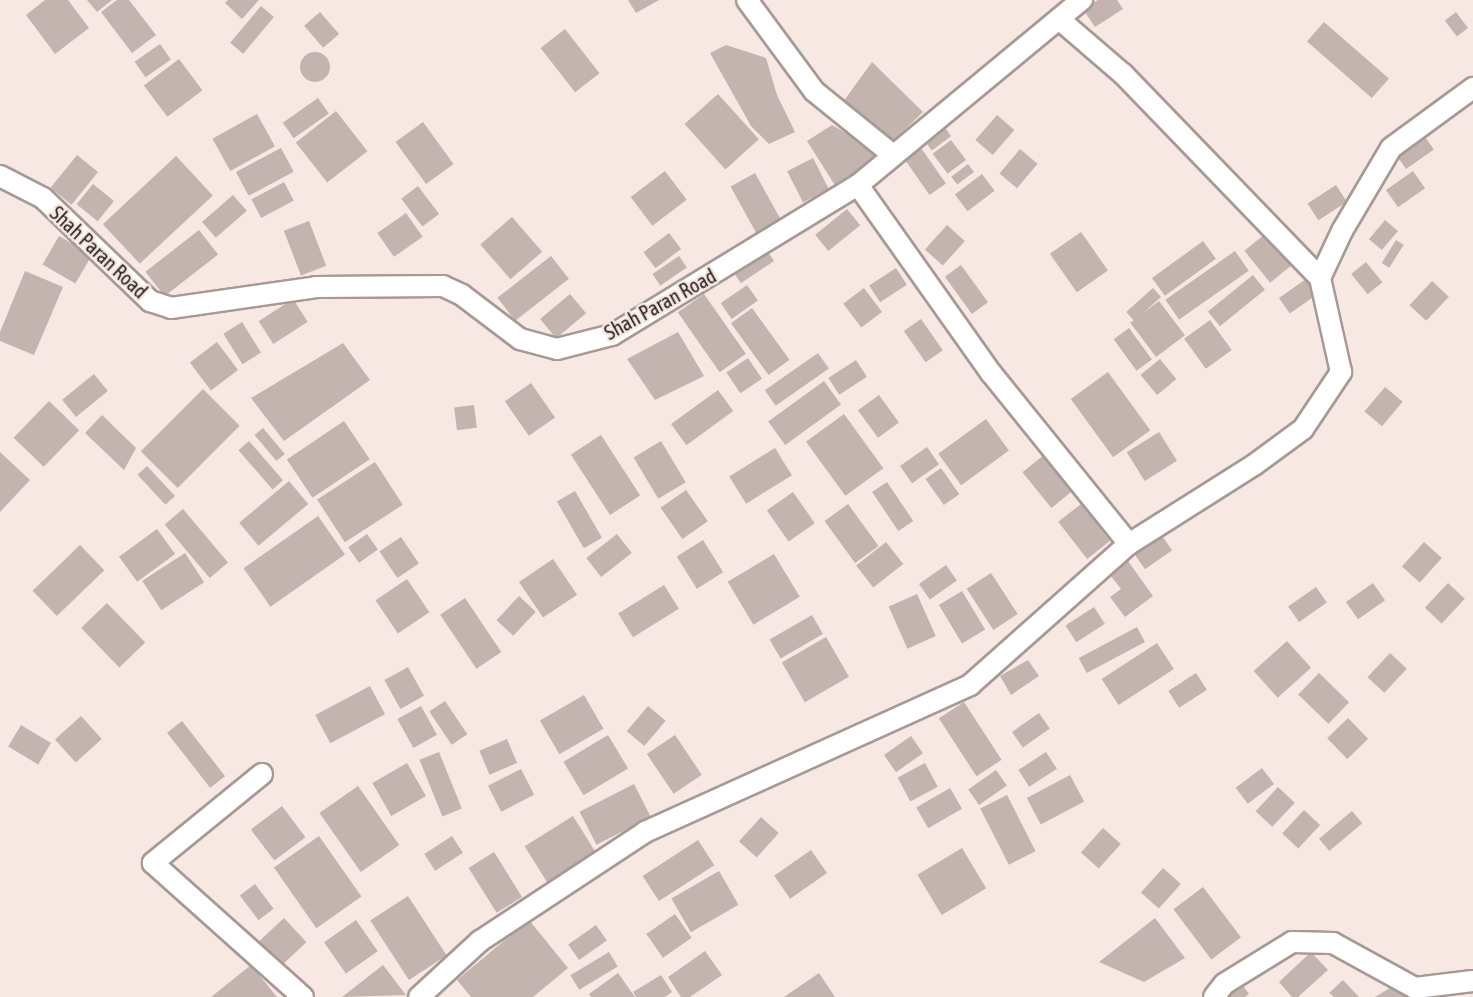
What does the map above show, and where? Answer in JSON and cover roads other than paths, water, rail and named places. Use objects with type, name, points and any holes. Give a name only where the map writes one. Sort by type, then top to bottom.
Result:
[{"type":"street","name":"Shah Paran Road","points":[[0,176],[43,198],[150,301],[171,308],[316,287],[443,286],[462,295],[520,339],[557,349],[612,335],[655,312],[858,184],[1082,0]]},
{"type":"street","points":[[757,4],[814,91],[894,155]]},
{"type":"street","points":[[418,997],[480,941],[645,832],[970,685],[1129,544],[1254,465],[1303,429],[1341,372],[1320,278],[1123,74],[1059,20]]},
{"type":"street","points":[[1320,278],[1391,148],[1473,88]]},
{"type":"street","points":[[858,184],[991,373],[1129,544]]},
{"type":"street","points":[[262,774],[153,863],[303,997]]},
{"type":"street","points":[[1214,997],[1224,984],[1292,942],[1333,943],[1415,988],[1473,981]]}]
